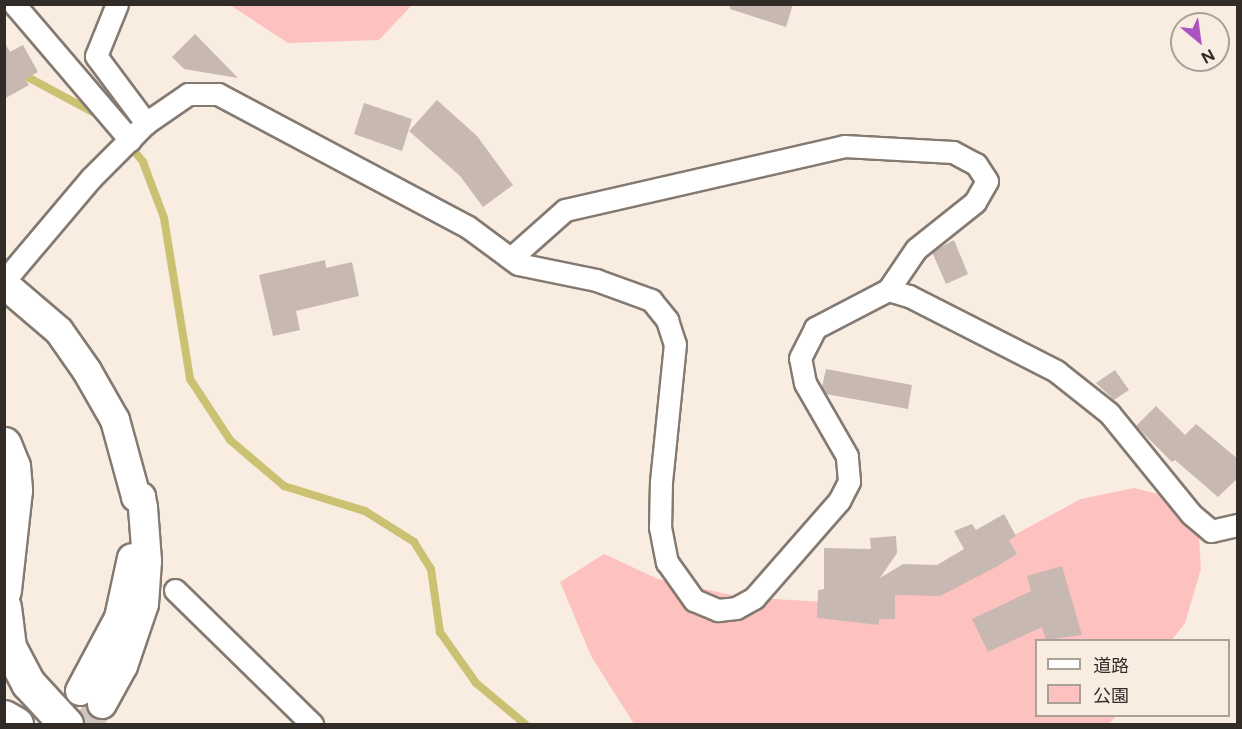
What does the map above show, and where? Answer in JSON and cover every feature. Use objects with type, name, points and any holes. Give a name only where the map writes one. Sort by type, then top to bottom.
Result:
[{"type":"highway","points":[[4,444],[13,466],[15,490],[4,590]]},
{"type":"highway","points":[[4,608],[9,647],[28,683],[66,724]]},
{"type":"highway","points":[[4,717],[16,724]]},
{"type":"street","points":[[14,4],[130,140]]},
{"type":"street","points":[[117,4],[96,56],[146,123]]},
{"type":"street","points":[[91,698],[119,618],[132,560],[130,498],[136,497],[115,420],[87,371],[59,331],[30,302],[4,282],[91,178],[146,123],[188,94],[218,94],[468,227],[511,258],[539,269],[620,286],[651,300],[667,320],[675,344],[661,481],[660,527],[668,562],[682,585],[694,600],[718,610],[736,608],[754,598],[839,501],[849,481],[847,456],[805,383],[800,358],[815,328],[888,290],[916,249],[975,202],[987,181],[976,164],[953,153],[844,146],[565,210],[511,258]]},
{"type":"street","points":[[888,290],[909,296],[1056,370],[1109,412],[1191,514],[1211,531],[1238,525]]},
{"type":"street","points":[[175,590],[312,724]]},
{"type":"green space","points":[[230,5],[412,5],[379,40],[288,43]]},
{"type":"green space","points":[[1134,488],[1197,504],[1201,569],[1185,623],[1173,639],[1035,639],[1035,717],[1115,717],[1109,724],[634,724],[591,656],[560,582],[604,554],[658,579],[741,597],[825,602],[902,587],[994,546],[1081,499]]},
{"type":"building","points":[[730,4],[793,4],[786,27],[730,9]]},
{"type":"building","points":[[195,34],[238,78],[184,69],[172,57]]},
{"type":"building","points":[[4,41],[10,52],[23,45],[38,72],[25,79],[29,85],[4,99]]},
{"type":"building","points":[[437,100],[477,136],[513,185],[483,207],[460,176],[409,131]]},
{"type":"building","points":[[364,103],[412,119],[402,151],[354,134]]},
{"type":"building","points":[[954,240],[968,274],[946,284],[932,252]]},
{"type":"building","points":[[325,260],[326,268],[352,262],[359,296],[296,311],[300,330],[273,336],[259,275]]},
{"type":"building","points":[[826,369],[912,385],[908,409],[826,394],[822,387]]},
{"type":"building","points":[[1115,370],[1129,390],[1114,400],[1096,383]]},
{"type":"building","points":[[1156,406],[1185,435],[1196,424],[1238,459],[1238,478],[1218,497],[1175,460],[1172,462],[1136,426]]},
{"type":"building","points":[[1004,514],[1016,536],[1009,540],[1017,554],[996,567],[940,596],[895,595],[895,619],[879,619],[879,625],[817,618],[818,590],[824,589],[824,548],[871,549],[870,538],[896,536],[897,553],[880,578],[903,564],[937,565],[964,549],[954,531],[972,524],[976,530]]},
{"type":"building","points":[[1062,566],[1082,635],[1046,639],[1042,627],[988,652],[972,619],[1031,591],[1027,576]]},
{"type":"waterway","points":[[20,73],[102,117]]},
{"type":"waterway","points":[[127,142],[143,162],[164,218],[190,379],[230,440],[284,486],[365,511],[414,542],[431,569],[440,632],[476,683],[525,724]]},
{"type":"tunnel","points":[[87,724],[102,704]]}]
